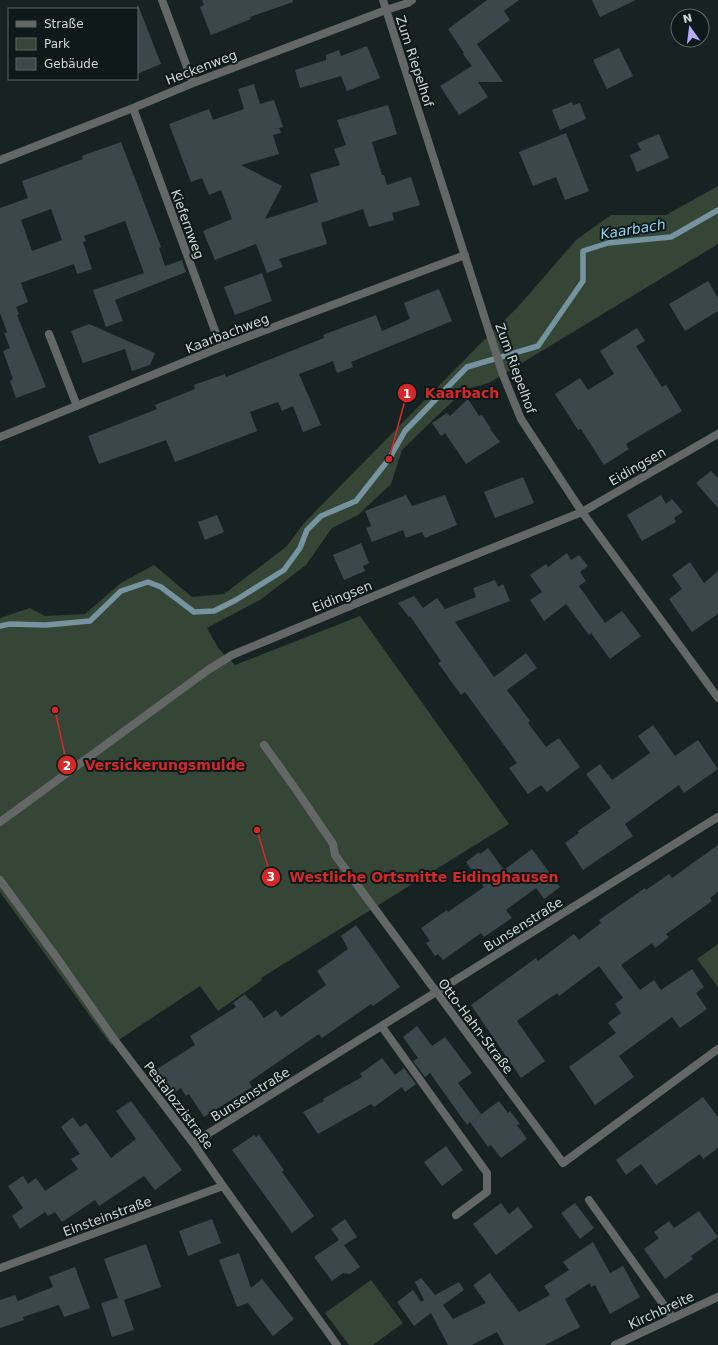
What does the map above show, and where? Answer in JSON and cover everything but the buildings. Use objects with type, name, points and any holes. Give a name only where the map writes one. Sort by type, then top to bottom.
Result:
[{"type":"street","points":[[162,0],[193,83]]},
{"type":"street","name":"Zum Riepelhof","points":[[383,0],[503,375],[521,419],[582,512],[718,698]]},
{"type":"street","name":"Heckenweg","points":[[0,160],[193,83],[408,3],[412,0]]},
{"type":"street","name":"Kiefernweg","points":[[133,108],[221,347]]},
{"type":"street","name":"Kaarbachweg","points":[[0,436],[78,406],[221,347],[465,255]]},
{"type":"street","points":[[49,334],[78,406]]},
{"type":"street","name":"Eidingsen","points":[[0,822],[208,670],[232,655],[582,512],[718,434]]},
{"type":"street","name":"Otto-Hahn-Straße","points":[[264,745],[298,791],[333,844],[335,855],[563,1163],[718,1050]]},
{"type":"street","name":"Bunsenstraße","points":[[193,1143],[718,817]]},
{"type":"street","name":"Pestalozzistraße","points":[[0,880],[116,1042],[193,1143],[337,1345]]},
{"type":"street","points":[[382,1027],[486,1173],[486,1192],[456,1215]]},
{"type":"street","name":"Einsteinstraße","points":[[0,1268],[223,1186]]},
{"type":"street","points":[[589,1200],[673,1318]]},
{"type":"street","name":"Kirchbreite","points":[[615,1345],[718,1297]]},
{"type":"green space","points":[[718,186],[718,244],[489,383],[466,389],[402,450],[391,484],[358,515],[332,528],[306,565],[260,600],[207,628],[219,649],[235,665],[360,616],[509,824],[261,978],[262,980],[218,1011],[200,986],[111,1045],[0,892],[0,618],[30,608],[45,616],[85,614],[121,583],[154,565],[192,597],[224,594],[287,546],[304,523],[517,308],[576,240],[611,215],[666,215]]},
{"type":"green space","points":[[718,944],[718,987],[697,959]]},
{"type":"green space","points":[[371,1280],[403,1323],[373,1345],[349,1345],[325,1313]]},
{"type":"waterway","name":"Kaarbach","points":[[0,626],[10,624],[46,625],[90,621],[121,591],[148,582],[161,587],[194,612],[214,611],[236,600],[284,570],[300,548],[307,530],[321,516],[356,501],[389,459],[405,431],[467,367],[538,346],[583,281],[583,251],[608,243],[671,237],[718,210]]},
{"type":"place","name":"Kaarbach","points":[[389,459]]},
{"type":"place","name":"Versickerungsmulde","points":[[55,710]]},
{"type":"place","name":"Westliche Ortsmitte Eidinghausen","points":[[257,830]]}]
